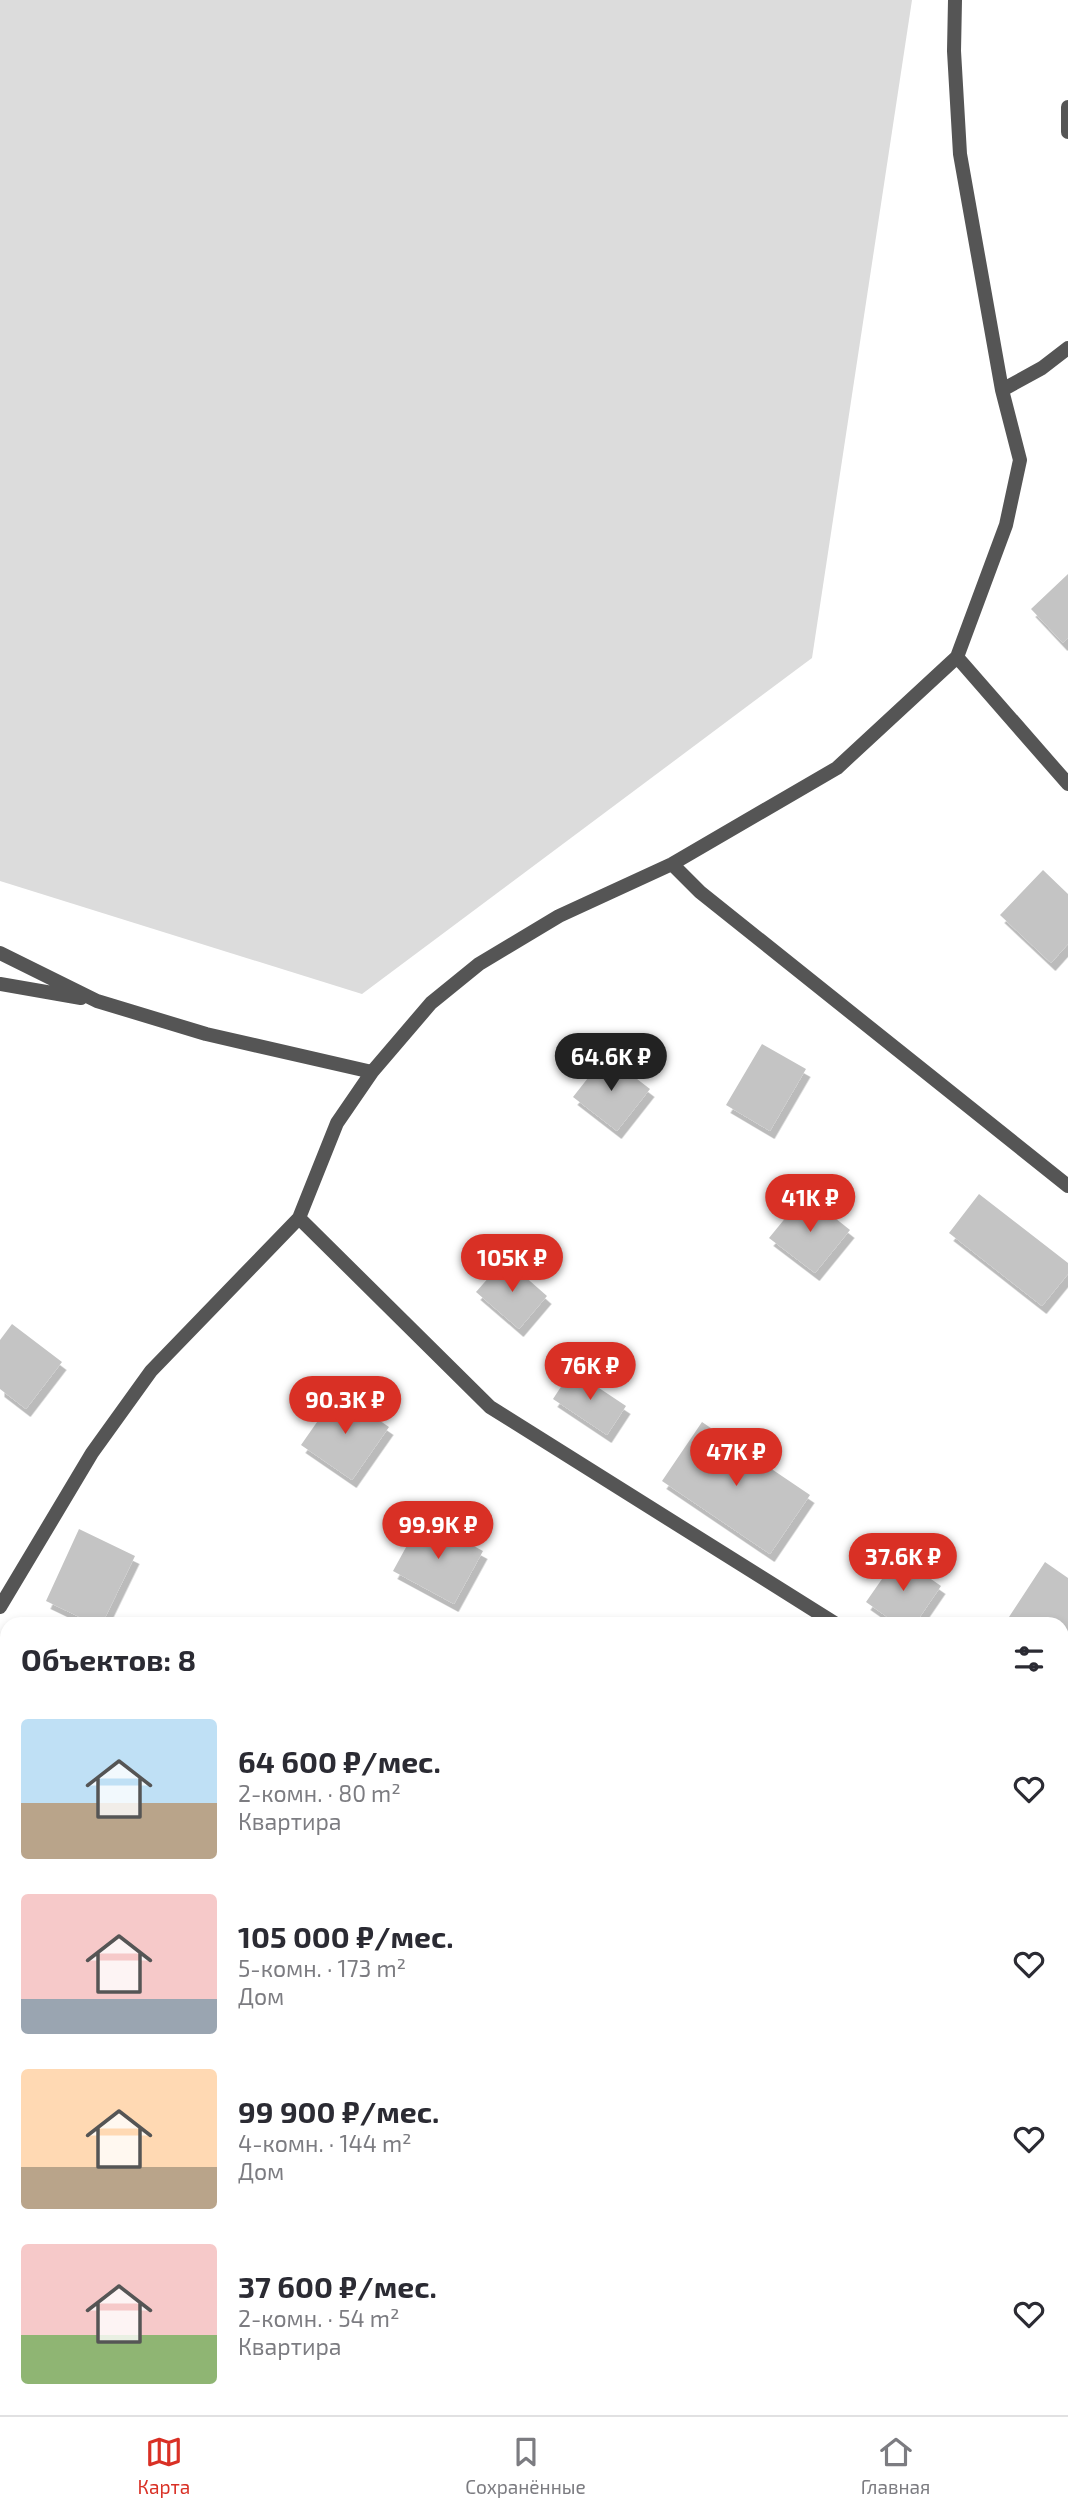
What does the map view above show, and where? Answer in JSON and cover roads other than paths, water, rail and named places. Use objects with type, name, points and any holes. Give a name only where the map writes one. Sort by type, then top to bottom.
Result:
[{"type":"street","points":[[0,1606],[92,1453],[151,1371],[299,1219],[337,1123],[372,1072],[431,1003],[479,964],[559,915],[672,864],[837,768],[957,657],[1006,525],[1020,460],[1002,390],[960,154],[954,51],[955,0]]},
{"type":"street","points":[[1068,107],[1068,132]]},
{"type":"street","points":[[1002,390],[1042,368],[1068,348]]},
{"type":"street","points":[[957,657],[1068,784]]},
{"type":"street","points":[[672,864],[700,892],[1068,1186]]},
{"type":"street","points":[[0,953],[97,1001]]},
{"type":"street","points":[[0,984],[97,1001],[206,1034],[372,1072]]},
{"type":"street","points":[[299,1219],[490,1406],[825,1617]]}]
